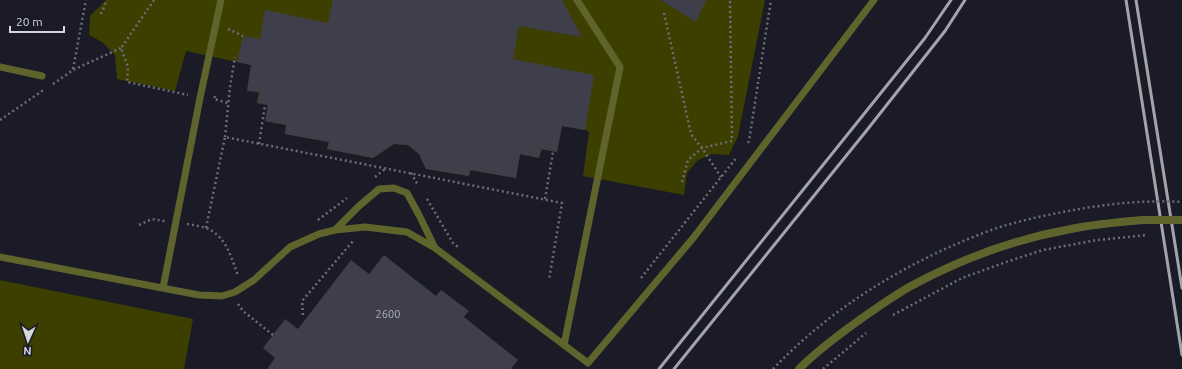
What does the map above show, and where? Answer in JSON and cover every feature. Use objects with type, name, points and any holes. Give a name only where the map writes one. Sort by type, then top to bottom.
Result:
[{"type":"street","points":[[799,369],[840,333],[910,286],[967,260],[1026,239],[1071,229],[1143,220],[1182,220]]},
{"type":"lane","points":[[163,288],[200,98],[221,0]]},
{"type":"lane","points":[[564,344],[620,68],[578,0]]},
{"type":"lane","points":[[0,257],[199,295],[222,296],[235,292],[254,280],[290,246],[319,234],[335,230],[365,227],[407,232],[435,248],[564,344],[586,366],[694,237],[874,0]]},
{"type":"lane","points":[[0,67],[42,76]]},
{"type":"lane","points":[[335,230],[379,189],[394,188],[407,192],[435,248]]},
{"type":"path","points":[[73,70],[86,0]]},
{"type":"path","points":[[101,14],[107,0]]},
{"type":"path","points":[[0,120],[73,70],[121,48],[154,0]]},
{"type":"path","points":[[682,182],[688,160],[702,148],[732,141],[730,0]]},
{"type":"path","points":[[744,147],[749,141],[771,0]]},
{"type":"path","points":[[664,13],[691,134],[721,177]]},
{"type":"path","points":[[229,25],[228,29],[243,36]]},
{"type":"path","points":[[121,48],[128,67],[127,82],[192,96]]},
{"type":"path","points":[[225,137],[228,102],[235,57]]},
{"type":"path","points":[[216,91],[214,99],[228,102]]},
{"type":"path","points":[[259,144],[265,105]]},
{"type":"path","points":[[545,200],[553,152]]},
{"type":"path","points":[[638,282],[740,153]]},
{"type":"path","points":[[411,173],[419,186]]},
{"type":"path","points":[[426,199],[453,243],[459,248]]},
{"type":"path","points":[[773,369],[789,352],[818,326],[847,304],[932,255],[966,240],[998,228],[1068,211],[1107,205],[1143,202],[1182,202]]},
{"type":"path","points":[[139,225],[152,219],[165,221]]},
{"type":"path","points":[[187,224],[206,228],[216,234],[230,252],[237,273],[235,292],[236,301],[243,311],[273,335]]},
{"type":"path","points":[[303,314],[302,301],[365,227]]},
{"type":"path","points":[[888,317],[962,278],[1043,250],[1097,240],[1149,234]]},
{"type":"path","points":[[823,369],[870,330]]},
{"type":"shaded area","points":[[106,0],[765,0],[738,136],[729,155],[712,154],[698,160],[687,173],[684,195],[583,176],[589,132],[585,130],[562,126],[557,152],[542,149],[539,158],[520,154],[516,178],[470,170],[469,176],[426,169],[419,154],[408,145],[394,144],[373,158],[327,149],[329,142],[285,134],[286,125],[265,121],[268,105],[257,103],[259,92],[247,91],[251,65],[186,51],[175,91],[117,79],[115,55],[102,42],[89,35],[90,16]]},
{"type":"shaded area","points":[[0,280],[193,319],[184,369],[0,369]]},
{"type":"building","points":[[333,0],[562,0],[582,37],[519,26],[513,59],[594,75],[585,130],[562,126],[557,152],[541,149],[539,158],[520,154],[516,178],[470,170],[469,176],[426,169],[419,154],[408,145],[394,144],[373,158],[327,149],[329,142],[285,134],[286,125],[265,121],[268,105],[257,103],[260,92],[247,91],[251,65],[237,62],[243,36],[260,39],[265,10],[328,23]]},
{"type":"building","points":[[661,0],[706,0],[696,22]]},
{"type":"building","points":[[384,255],[436,296],[441,290],[469,311],[464,317],[518,360],[511,369],[267,369],[275,358],[263,348],[285,319],[298,329],[351,260],[369,274]]},
{"type":"railway","points":[[659,369],[925,38],[951,0]]},
{"type":"railway","points":[[674,369],[867,130],[945,31],[965,0]]},
{"type":"railway","points":[[1126,0],[1182,355]]},
{"type":"railway","points":[[1136,0],[1182,288]]}]
